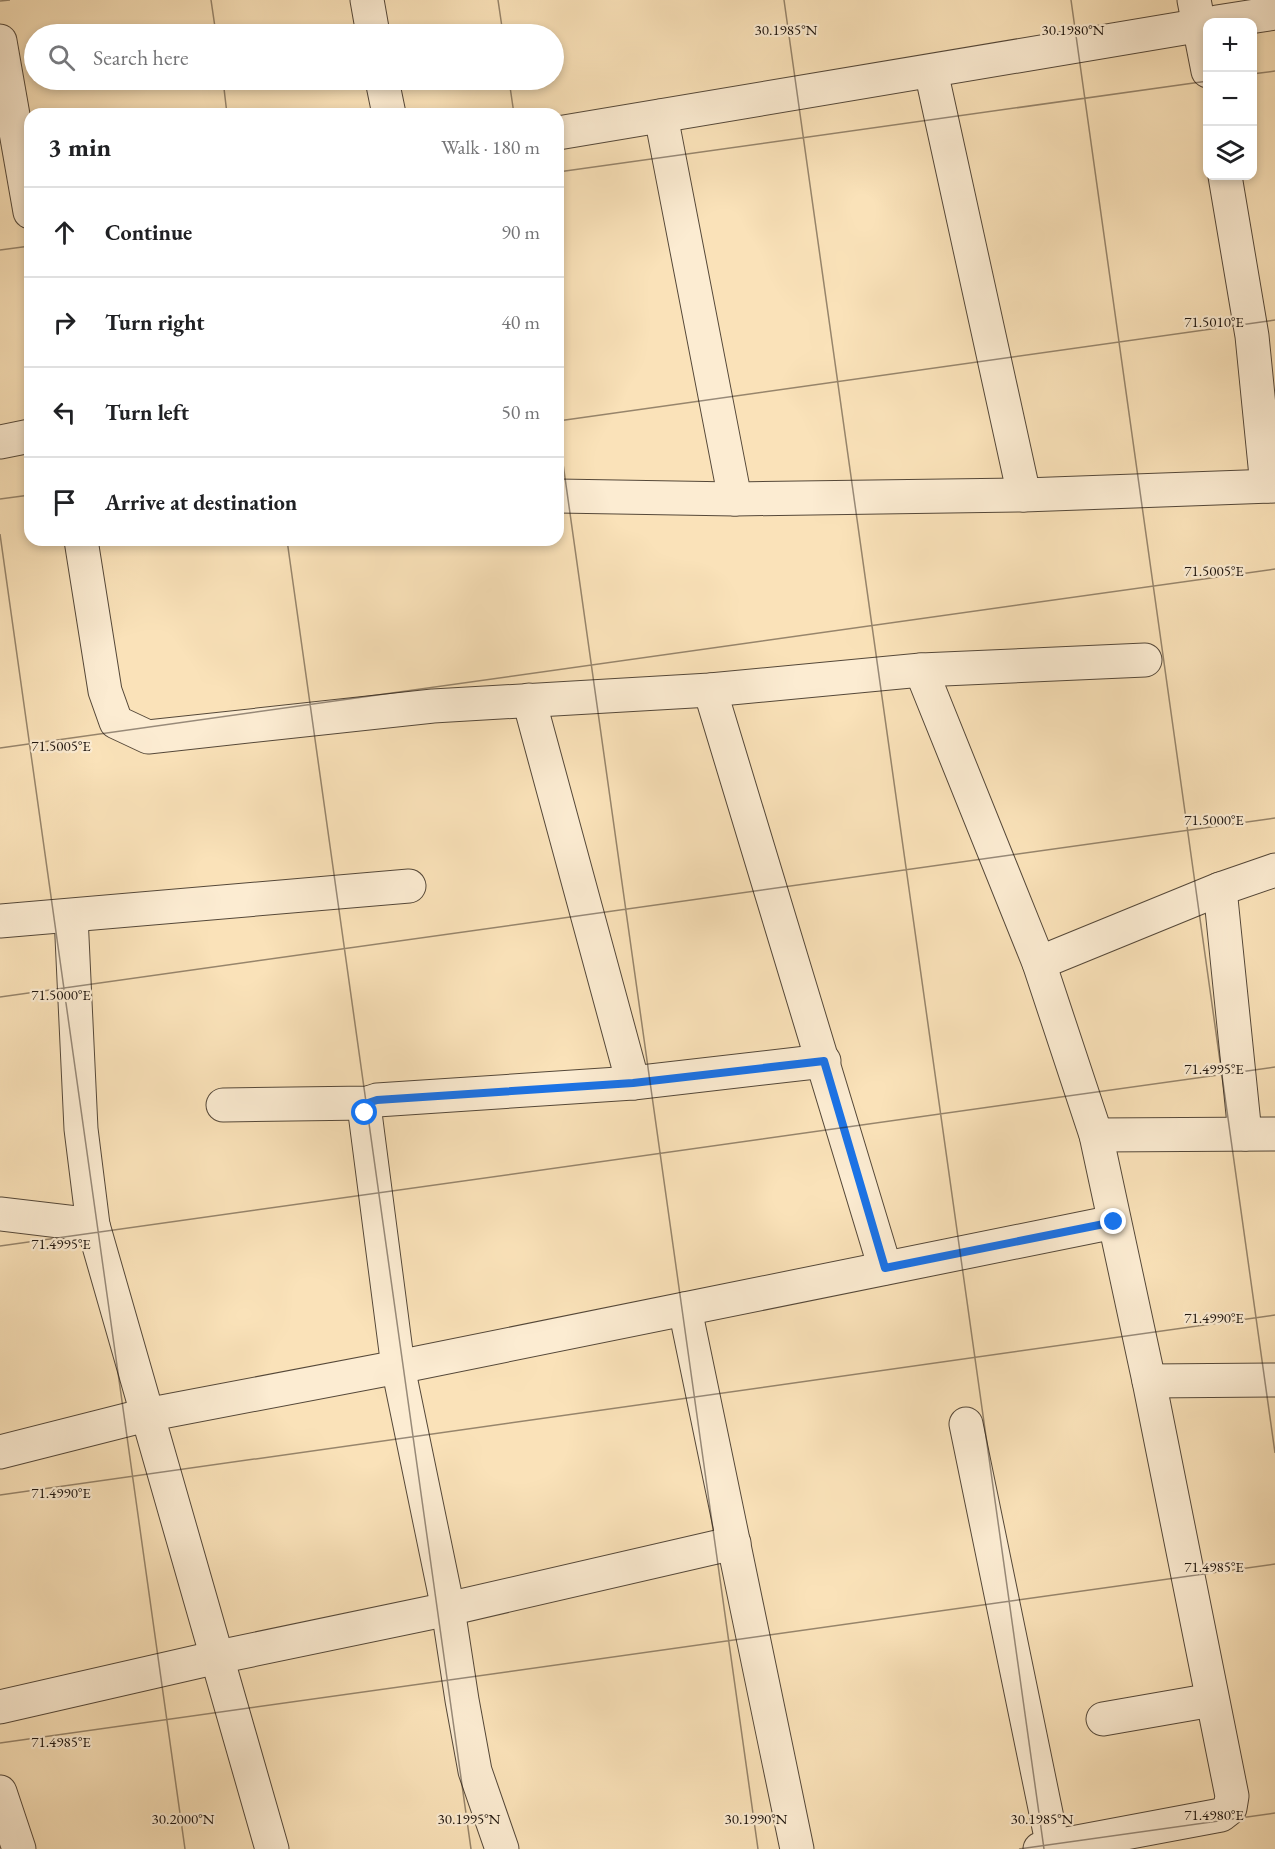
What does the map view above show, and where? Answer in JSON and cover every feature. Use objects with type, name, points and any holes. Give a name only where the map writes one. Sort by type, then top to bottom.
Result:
[{"type":"street","points":[[367,0],[372,24]]},
{"type":"street","points":[[1205,18],[1275,13]]},
{"type":"street","points":[[564,132],[931,71],[1203,18]]},
{"type":"street","points":[[0,41],[24,178]]},
{"type":"street","points":[[931,71],[1024,495]]},
{"type":"street","points":[[384,90],[388,108]]},
{"type":"street","points":[[661,116],[735,499]]},
{"type":"street","points":[[564,496],[735,499],[1024,495],[1271,486],[1264,337],[1226,180]]},
{"type":"street","points":[[0,442],[24,437]]},
{"type":"street","points":[[82,546],[105,691],[116,722],[148,737],[433,706],[710,690],[921,670],[1145,660]]},
{"type":"street","points":[[921,670],[1040,963],[1096,1134],[1149,1381],[1232,1796],[1230,1808],[1221,1815],[1047,1848],[966,1424]]},
{"type":"street","points":[[710,690],[885,1268]]},
{"type":"street","points":[[529,700],[633,1083]]},
{"type":"street","points":[[1040,963],[1220,889],[1275,870]]},
{"type":"street","points":[[0,921],[409,886]]},
{"type":"street","points":[[1096,1134],[1260,1134],[1220,889]]},
{"type":"street","points":[[71,916],[81,1129],[93,1225],[272,1849]]},
{"type":"street","points":[[223,1105],[368,1103],[377,1100],[633,1083],[824,1061]]},
{"type":"street","points":[[368,1103],[365,1113],[398,1367],[448,1609],[475,1771],[502,1849]]},
{"type":"street","points":[[0,1214],[93,1225]]},
{"type":"street","points":[[0,1452],[146,1415],[398,1367],[1114,1222]]},
{"type":"street","points":[[685,1309],[797,1849]]},
{"type":"street","points":[[1149,1381],[1275,1380]]},
{"type":"street","points":[[0,1707],[218,1657],[448,1609],[734,1543]]},
{"type":"street","points":[[1103,1719],[1212,1700]]},
{"type":"street","points":[[0,1792],[19,1849]]},
{"type":"route","points":[[365,1113],[368,1103],[377,1100],[633,1083],[824,1061],[885,1268],[1114,1222]]}]
